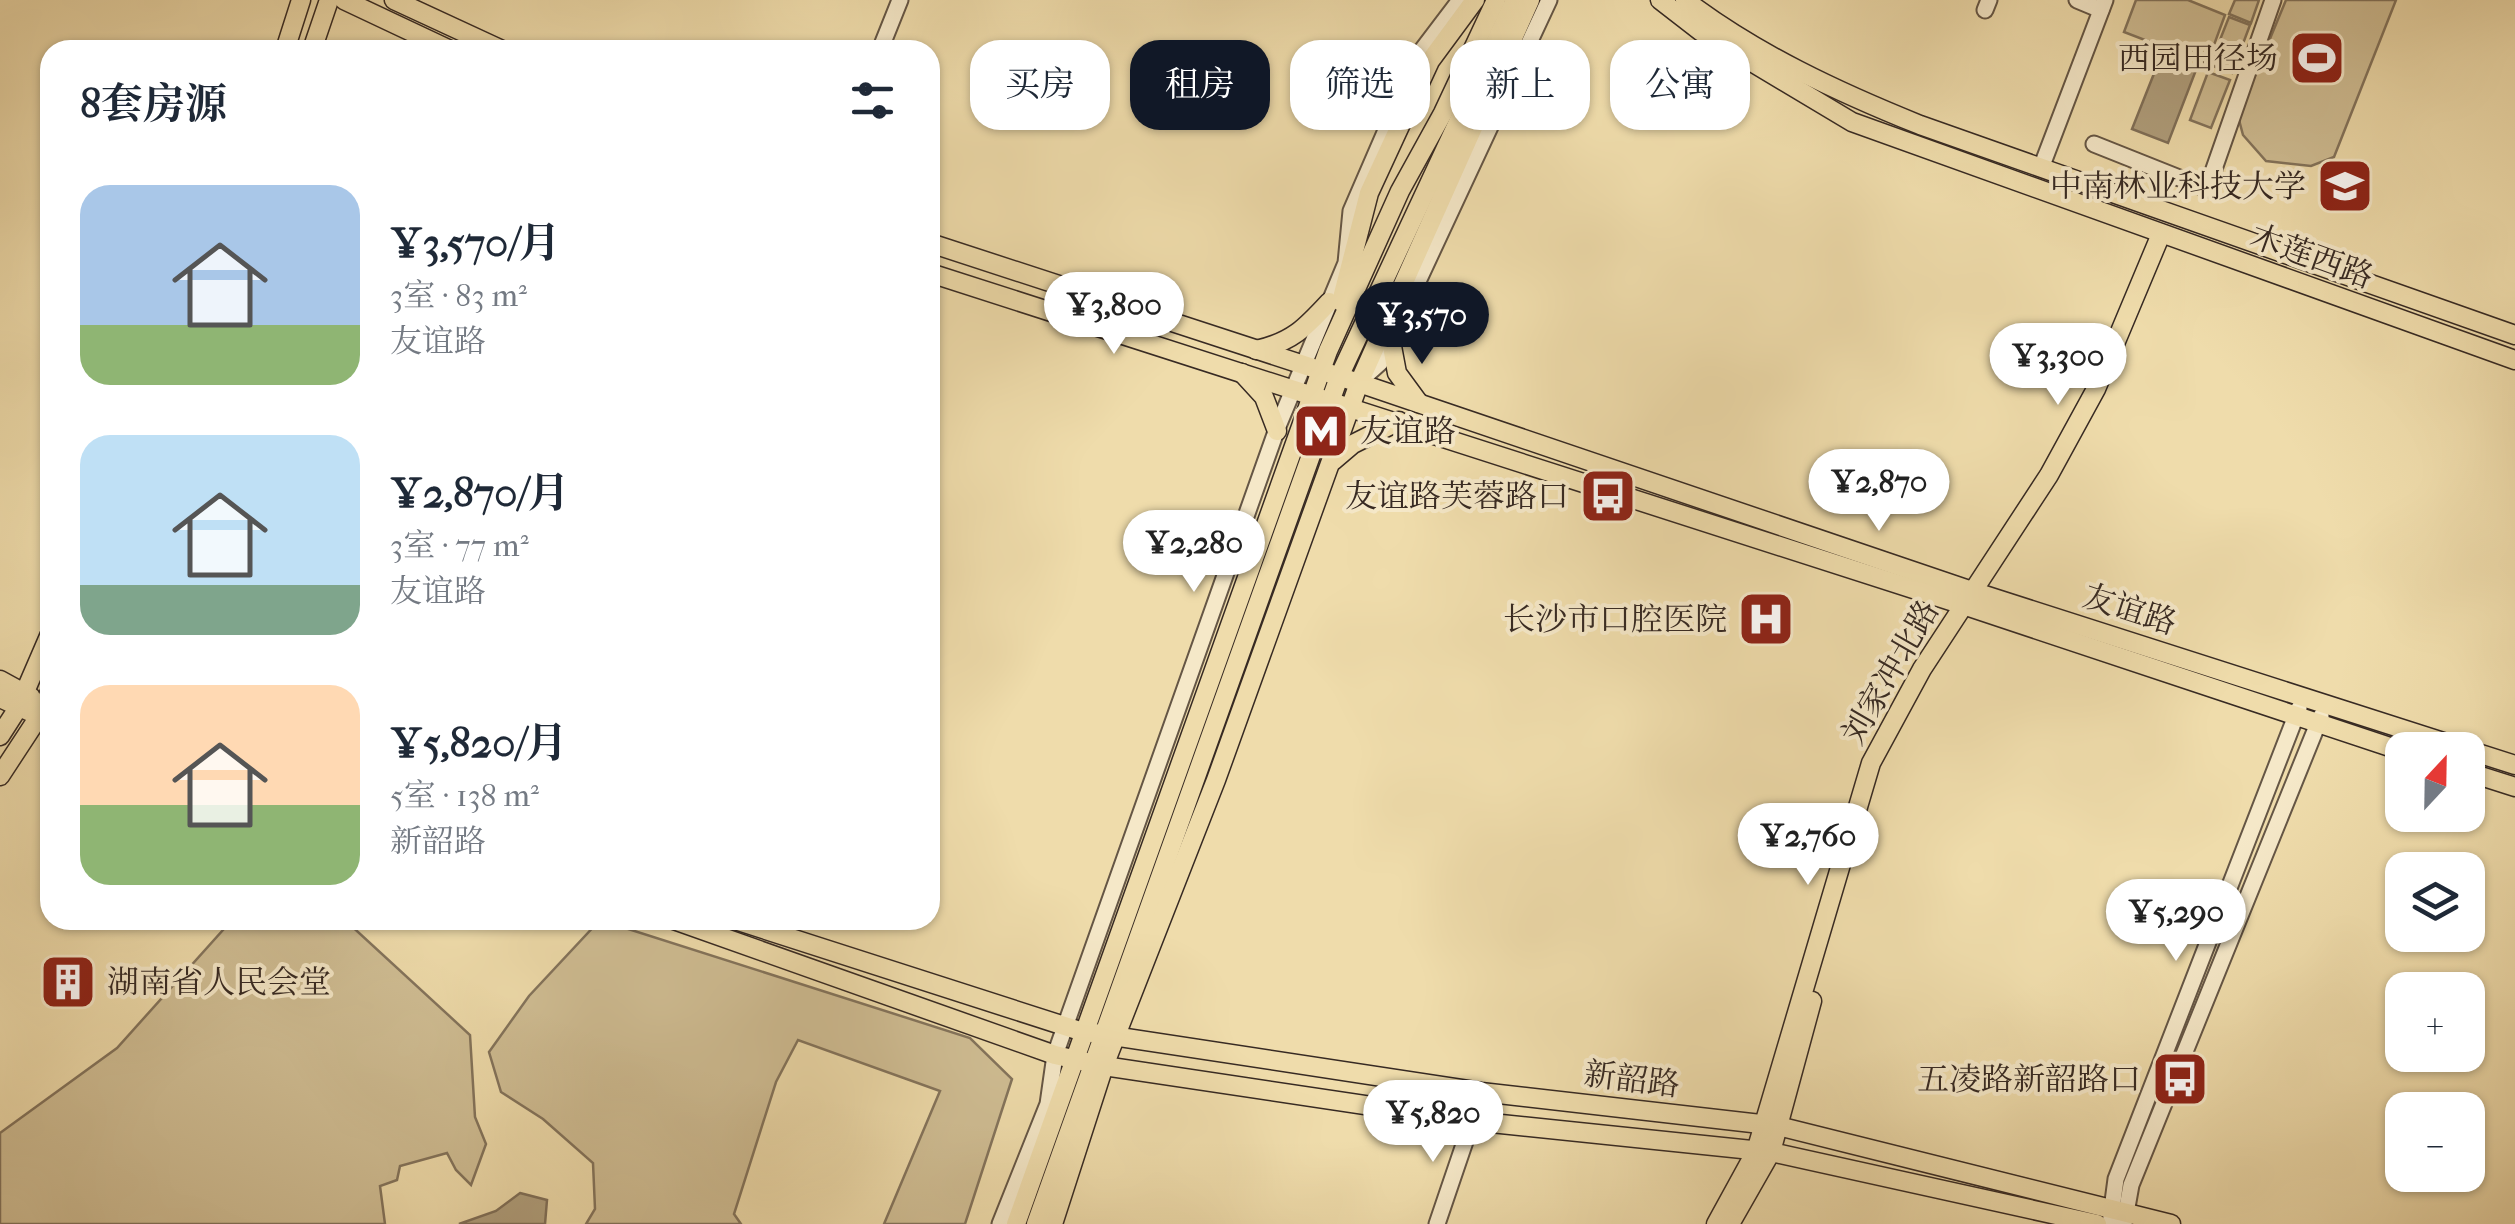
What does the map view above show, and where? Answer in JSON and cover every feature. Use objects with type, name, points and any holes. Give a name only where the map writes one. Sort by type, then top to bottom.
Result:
[{"type":"main road","points":[[288,40],[301,0]]},
{"type":"main road","points":[[315,40],[329,0]]},
{"type":"main road","points":[[344,0],[429,40]]},
{"type":"main road","points":[[394,0],[480,40]]},
{"type":"main road","points":[[1346,263],[1369,193],[1430,61],[1475,0]]},
{"type":"main road","points":[[1094,1032],[1216,780],[1358,383],[1530,0]]},
{"type":"main road","name":"木莲西路","points":[[1660,0],[1700,31],[1852,122],[2515,360]]},
{"type":"main road","name":"木莲西路","points":[[1685,0],[1786,64],[1854,98],[2515,335]]},
{"type":"main road","points":[[1328,351],[1400,191],[1507,4]]},
{"type":"main road","points":[[1054,1224],[1091,1062],[1094,1032],[1330,374],[1392,264],[1507,4]]},
{"type":"main road","points":[[1330,374],[1328,351],[1362,216]]},
{"type":"main road","name":"刘家冲北路","points":[[1730,1224],[1764,1152],[1881,767],[1972,599],[2049,475],[2096,389],[2164,235]]},
{"type":"main road","name":"友谊路","points":[[940,246],[1419,404],[2296,718],[2385,746]]},
{"type":"main road","points":[[1392,264],[1402,318]]},
{"type":"main road","name":"友谊路","points":[[940,276],[1972,599],[2326,703],[2515,765]]},
{"type":"main road","points":[[1256,350],[1282,344],[1305,328],[1329,302]]},
{"type":"main road","points":[[1391,341],[1397,373],[1419,404]]},
{"type":"main road","points":[[1242,372],[1264,398],[1276,430]]},
{"type":"main road","points":[[1329,464],[1353,444],[1400,421]]},
{"type":"main road","points":[[0,736],[40,657]]},
{"type":"main road","points":[[0,680],[21,701]]},
{"type":"main road","points":[[0,698],[40,706]]},
{"type":"main road","points":[[0,776],[40,718]]},
{"type":"main road","points":[[2485,777],[2515,787]]},
{"type":"main road","name":"新韶路","points":[[702,930],[1056,1055],[1472,1121],[1764,1152],[2114,1219],[2172,1224]]},
{"type":"main road","name":"新韶路","points":[[767,930],[1094,1032],[1481,1092],[1771,1126],[2114,1219]]},
{"type":"main road","points":[[1016,1224],[1091,1062]]},
{"type":"main road","points":[[1036,1224],[1091,1062]]},
{"type":"main road","name":"刘家冲北路","points":[[1716,1224],[1764,1152]]},
{"type":"street","points":[[884,40],[900,0]]},
{"type":"street","points":[[1000,1224],[1048,1104],[1056,1055],[1094,1032],[1276,430],[1346,263],[1351,211],[1419,54],[1460,0]]},
{"type":"street","points":[[1358,383],[1380,363],[1391,341],[1549,0]]},
{"type":"street","points":[[2041,168],[2103,5],[2077,0]]},
{"type":"street","points":[[2094,144],[2207,190],[2273,0]]},
{"type":"street","points":[[2114,1219],[2116,1178],[2304,697]]},
{"type":"street","points":[[2114,1219],[2132,1185],[2326,703]]},
{"type":"street","points":[[1437,1224],[1472,1121]]},
{"type":"shaded area","points":[[2136,0],[2188,0],[2225,15],[2207,64],[2124,32]]},
{"type":"shaded area","points":[[2235,0],[2259,0],[2251,23],[2229,14]]},
{"type":"shaded area","name":"西园田径场","points":[[2286,0],[2396,0],[2334,157],[2311,166],[2266,161],[2243,135],[2238,116]]},
{"type":"shaded area","points":[[2229,17],[2250,25],[2232,73],[2210,65]]},
{"type":"shaded area","points":[[2161,56],[2196,70],[2168,143],[2132,129]]},
{"type":"shaded area","points":[[2208,72],[2230,80],[2211,128],[2190,120]]},
{"type":"shaded area","points":[[223,930],[356,930],[470,1035],[475,1117],[486,1144],[471,1185],[447,1153],[400,1166],[397,1180],[380,1186],[385,1224],[0,1224],[0,1133],[117,1048]]},
{"type":"shaded area","points":[[591,930],[631,930],[970,1038],[1012,1079],[965,1224],[884,1224],[940,1091],[798,1040],[776,1082],[734,1214],[741,1224],[586,1224],[595,1209],[593,1163],[543,1119],[501,1092],[489,1052],[529,996]]},
{"type":"shaded area","points":[[520,1193],[547,1200],[545,1224],[459,1224],[496,1211]]},
{"type":"place","name":"西园田径场","points":[[2317,58]]},
{"type":"place","name":"中南林业科技大学","points":[[2345,186]]},
{"type":"place","name":"友谊路","points":[[1321,431]]},
{"type":"place","name":"友谊路芙蓉路口","points":[[1608,496]]},
{"type":"place","name":"长沙市口腔医院","points":[[1766,619]]},
{"type":"place","name":"湖南省人民会堂","points":[[68,982]]},
{"type":"place","name":"五凌路新韶路口","points":[[2180,1079]]}]
